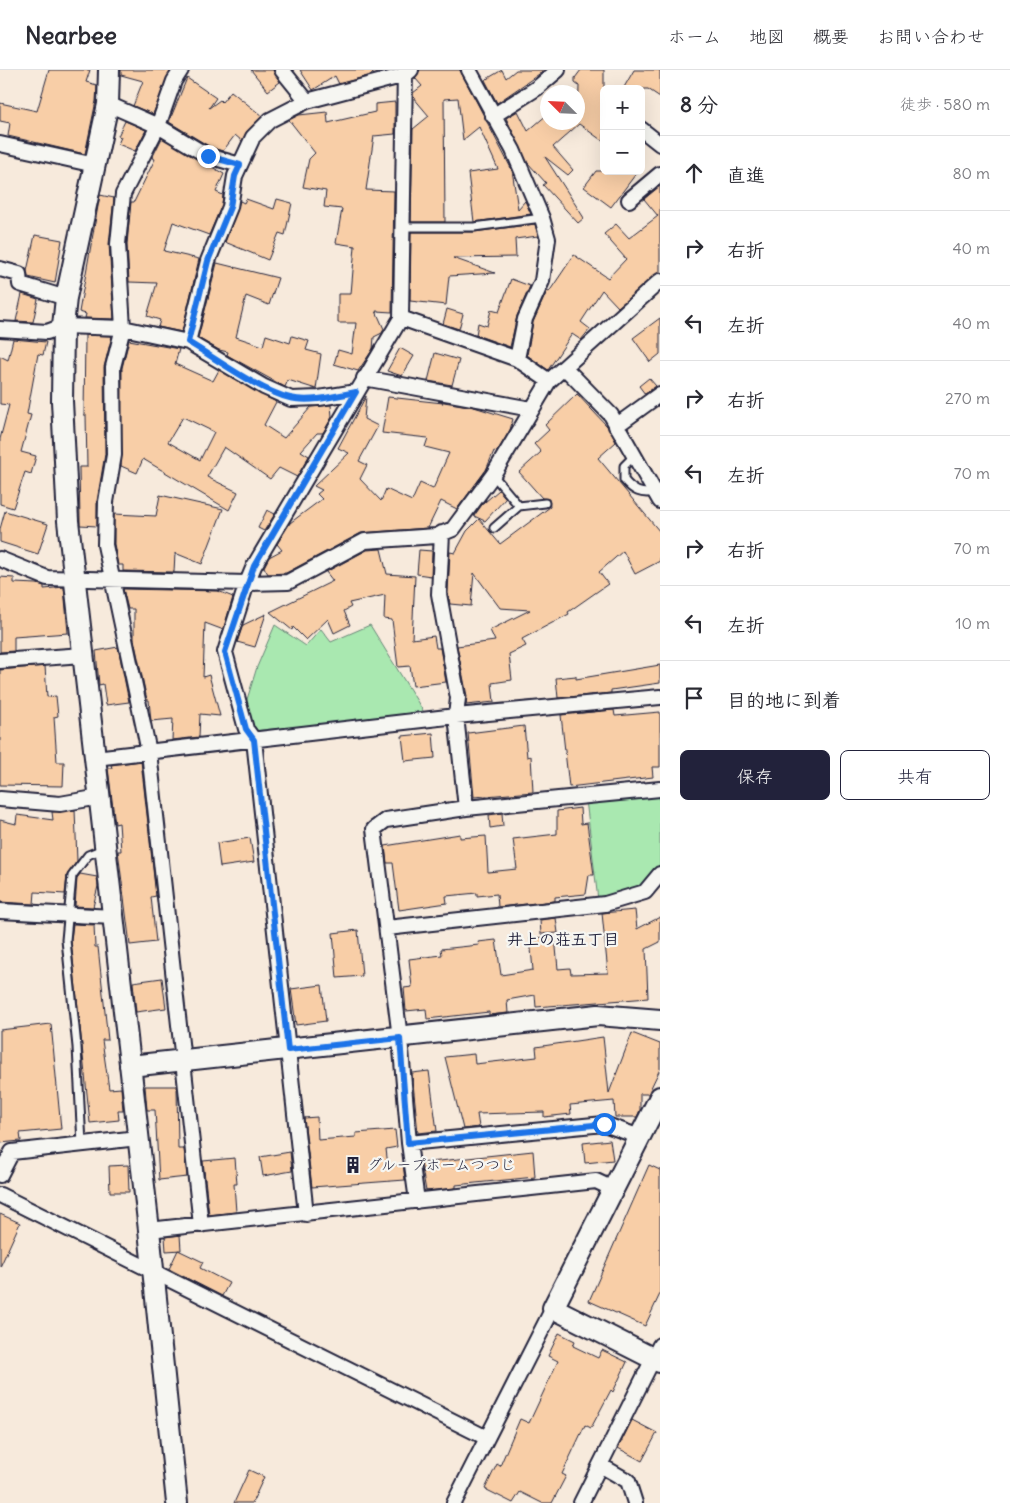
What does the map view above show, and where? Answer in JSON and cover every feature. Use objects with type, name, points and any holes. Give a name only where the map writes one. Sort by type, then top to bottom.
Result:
[{"type":"street","points":[[109,70],[108,104],[66,298],[63,326],[62,401],[68,521],[149,1230],[177,1503]]},
{"type":"street","points":[[181,70],[174,81],[158,126],[124,194],[118,244],[123,328],[113,367],[114,455],[106,502],[106,545],[149,752],[201,1225]]},
{"type":"street","points":[[282,70],[307,102]]},
{"type":"street","points":[[469,70],[513,150],[542,218],[548,239],[542,280],[525,319],[517,359]]},
{"type":"street","points":[[493,116],[537,88],[558,70]]},
{"type":"street","points":[[188,342],[208,261],[230,207],[235,176],[253,137],[270,120],[307,102],[407,72],[401,318],[254,566],[225,652],[246,729],[254,740],[306,1214]]},
{"type":"street","points":[[108,104],[158,126],[208,156],[240,165]]},
{"type":"street","points":[[642,130],[660,144]]},
{"type":"street","points":[[0,144],[95,165]]},
{"type":"street","points":[[628,200],[660,174]]},
{"type":"street","points":[[0,270],[19,274],[20,284],[66,298]]},
{"type":"street","points":[[0,559],[47,578],[247,583],[288,582],[364,541],[436,536],[453,529],[493,476],[549,381],[660,281]]},
{"type":"street","points":[[401,318],[517,359],[549,381]]},
{"type":"street","points":[[0,329],[47,332],[63,326],[123,328],[188,342],[264,387],[292,399],[319,398],[356,392]]},
{"type":"street","points":[[564,368],[611,415],[657,497]]},
{"type":"street","points":[[364,378],[531,409]]},
{"type":"street","points":[[616,426],[660,394]]},
{"type":"street","points":[[442,533],[439,594],[458,698],[456,716],[466,808]]},
{"type":"street","points":[[0,661],[84,655]]},
{"type":"street","points":[[95,758],[456,716],[660,697]]},
{"type":"street","points":[[417,1201],[408,1143],[400,1038],[374,829],[386,820],[466,808],[660,789]]},
{"type":"street","points":[[0,799],[60,804],[100,797]]},
{"type":"street","points":[[387,928],[605,904],[645,892],[660,874]]},
{"type":"street","points":[[0,911],[113,917]]},
{"type":"street","points":[[130,1066],[598,1015],[660,1020]]},
{"type":"street","points":[[454,1503],[660,1096]]},
{"type":"street","points":[[408,1143],[604,1124],[640,1137]]},
{"type":"street","points":[[0,1175],[6,1153],[138,1138]]},
{"type":"street","points":[[149,1230],[596,1181],[613,1189]]},
{"type":"street","points":[[0,1195],[487,1438]]},
{"type":"street","points":[[553,1308],[658,1355],[580,1503]]},
{"type":"street","points":[[600,1465],[628,1481],[635,1503]]},
{"type":"lane","points":[[402,227],[474,227],[542,218]]},
{"type":"lane","points":[[633,457],[624,466],[624,480],[638,492],[657,497]]},
{"type":"lane","points":[[493,476],[519,506]]},
{"type":"lane","points":[[494,528],[519,506],[545,504]]},
{"type":"lane","points":[[82,1144],[77,1047],[66,940],[68,914],[72,876],[88,855],[105,848]]},
{"type":"green space","points":[[275,625],[306,646],[321,629],[331,642],[370,625],[425,714],[252,731],[245,706],[257,667]]},
{"type":"green space","points":[[660,793],[660,864],[654,874],[642,886],[627,893],[598,900],[586,800]]},
{"type":"building","points":[[49,70],[90,70],[86,82],[97,85],[96,101],[85,154],[8,136],[10,123],[0,121],[0,103],[37,111]]},
{"type":"building","points":[[121,70],[171,70],[153,114],[133,106],[143,81],[121,75]]},
{"type":"building","points":[[251,70],[273,70],[280,82],[268,91]]},
{"type":"building","points":[[300,70],[379,70],[368,76],[339,84],[335,76],[313,90]]},
{"type":"building","points":[[420,70],[459,70],[461,72],[512,170],[518,209],[525,201],[531,214],[474,222],[468,173],[498,169],[479,127],[463,140],[458,98],[444,99],[445,222],[411,222],[413,129],[429,116],[413,97],[413,93],[422,86],[415,78]]},
{"type":"building","points":[[502,70],[506,78],[516,70],[545,70],[497,103],[485,80]]},
{"type":"building","points":[[581,70],[604,70],[604,85],[600,85],[600,139],[585,128],[585,85],[578,85],[575,83],[575,78]]},
{"type":"building","points":[[634,70],[660,70],[660,97],[645,89],[645,85],[625,85]]},
{"type":"building","points":[[187,78],[216,98],[209,108],[220,100],[222,102],[231,91],[262,116],[247,131],[242,141],[235,135],[223,151],[212,148],[169,122]]},
{"type":"building","points":[[395,102],[395,134],[374,136],[366,190],[394,191],[392,312],[376,311],[384,329],[382,333],[374,337],[373,349],[358,371],[334,364],[338,350],[352,354],[356,323],[338,323],[338,294],[351,294],[355,246],[336,243],[342,209],[324,207],[326,191],[303,187],[309,159],[315,153],[289,120],[299,115],[327,112],[328,123],[375,112],[375,104]]},
{"type":"building","points":[[518,111],[528,131],[540,121],[540,130],[572,130],[553,147],[573,170],[568,175],[545,157],[584,218],[578,223],[543,185],[546,183],[527,162],[506,118]]},
{"type":"building","points":[[125,121],[146,130],[135,151],[118,144],[121,137],[118,136]]},
{"type":"building","points":[[162,138],[224,174],[216,192],[223,195],[222,205],[209,235],[173,222],[164,251],[199,259],[182,332],[158,327],[160,320],[147,316],[157,283],[129,282],[127,244],[131,202],[134,202],[155,159],[152,158]]},
{"type":"building","points":[[596,171],[600,171],[600,175],[635,175],[611,207],[584,187]]},
{"type":"building","points":[[660,186],[660,272],[618,307],[602,290],[581,322],[590,329],[581,340],[572,334],[548,370],[527,355],[533,322],[547,291],[549,292],[574,255],[608,278],[626,259],[604,234],[616,224],[629,238],[658,216],[644,199]]},
{"type":"building","points":[[100,195],[114,198],[109,244],[114,319],[85,318],[86,314],[79,312]]},
{"type":"building","points":[[246,199],[274,209],[277,199],[292,203],[285,235],[279,233],[268,260],[225,242],[240,201],[244,203]]},
{"type":"building","points":[[535,224],[538,236],[515,239],[516,257],[453,258],[495,273],[449,276],[446,305],[410,301],[411,232],[474,232]]},
{"type":"building","points":[[35,235],[62,240],[55,283],[28,277],[27,271]]},
{"type":"building","points":[[217,263],[278,278],[269,305],[246,296],[236,337],[263,346],[266,335],[290,343],[292,336],[309,341],[306,350],[321,354],[316,389],[288,380],[285,387],[227,355],[228,352],[219,350],[198,338]]},
{"type":"building","points":[[511,279],[530,286],[517,316],[510,347],[476,335],[478,323],[487,326],[491,310],[499,312]]},
{"type":"building","points":[[22,294],[38,299],[33,322],[16,321]]},
{"type":"building","points":[[447,309],[463,314],[459,329],[443,324]]},
{"type":"building","points":[[660,318],[660,354],[650,362],[633,338]]},
{"type":"building","points":[[85,335],[112,336],[104,367],[105,454],[97,501],[97,526],[80,525],[79,467],[87,467],[86,415],[84,415]]},
{"type":"building","points":[[13,339],[46,342],[43,355],[38,354],[27,414],[31,415],[21,452],[36,456],[31,474],[25,472],[13,508],[0,504],[0,439],[9,405],[0,404],[0,356],[8,360]]},
{"type":"building","points":[[129,340],[179,349],[175,364],[213,381],[219,370],[276,402],[264,425],[284,438],[311,407],[331,405],[332,417],[323,433],[317,433],[301,451],[309,456],[297,477],[279,468],[270,479],[224,447],[207,477],[238,492],[229,510],[143,459],[137,473],[121,466],[122,368]],"holes":[[[183,417],[214,432],[200,460],[168,442]]]},
{"type":"building","points":[[400,348],[414,356],[402,376],[387,371]]},
{"type":"building","points":[[435,353],[459,360],[452,385],[428,381]]},
{"type":"building","points":[[649,378],[656,386],[645,394],[639,386]]},
{"type":"building","points":[[577,394],[607,426],[616,442],[598,458],[660,532],[660,561],[635,574],[623,551],[599,572],[608,584],[568,612],[569,614],[522,639],[526,646],[509,654],[512,680],[492,683],[494,702],[466,705],[467,696],[457,646],[495,641],[490,630],[530,610],[500,608],[474,573],[471,606],[450,604],[448,593],[450,552],[455,553],[467,531],[479,519],[500,544],[550,507],[549,499],[542,498],[519,472],[541,452],[534,444],[549,430],[545,425]]},
{"type":"building","points":[[366,396],[364,419],[378,426],[359,461],[367,465],[360,479],[381,501],[386,489],[412,501],[420,483],[433,489],[449,453],[425,447],[428,438],[382,433],[388,397],[443,403],[438,401],[474,407],[513,419],[510,430],[497,452],[494,451],[486,470],[457,509],[441,501],[428,528],[361,533],[286,573],[268,574],[264,567],[269,557],[282,550],[277,544],[290,523],[322,499],[317,494],[322,490],[314,486],[349,453],[338,448]]},
{"type":"building","points":[[499,490],[506,498],[485,521],[474,516],[486,499],[485,502]]},
{"type":"building","points":[[160,495],[223,509],[202,564],[175,553],[174,572],[123,571],[123,565],[118,565],[114,544],[114,514],[156,516]]},
{"type":"building","points":[[267,510],[275,514],[264,531],[258,528]]},
{"type":"building","points":[[5,511],[48,524],[38,554],[0,542],[0,529]]},
{"type":"building","points":[[381,549],[387,574],[415,576],[412,639],[434,636],[436,648],[440,648],[446,682],[413,686],[410,666],[398,667],[392,620],[384,619],[385,595],[349,603],[351,607],[344,611],[350,625],[334,633],[328,619],[306,640],[293,627],[292,630],[270,612],[333,581],[326,572],[367,550]]},
{"type":"building","points":[[419,550],[432,551],[431,576],[417,574]]},
{"type":"building","points":[[0,577],[14,578],[14,583],[37,584],[44,586],[44,589],[64,587],[68,633],[14,637],[14,651],[0,652]]},
{"type":"building","points":[[123,589],[218,591],[233,597],[224,627],[221,629],[205,623],[203,677],[209,675],[220,716],[200,714],[199,737],[172,740],[173,719],[151,721],[149,700],[147,700],[134,639],[134,609],[128,609]]},
{"type":"building","points":[[266,614],[255,647],[237,642],[243,625]]},
{"type":"building","points":[[118,647],[129,702],[106,705],[103,684],[99,685],[96,651]]},
{"type":"building","points":[[660,665],[660,683],[611,690],[611,693],[558,698],[556,678],[576,676],[576,679]]},
{"type":"building","points":[[45,666],[47,697],[56,696],[58,716],[54,717],[57,762],[64,762],[63,786],[0,785],[0,670]]},
{"type":"building","points":[[614,710],[615,716],[660,712],[660,767],[652,767],[653,777],[569,787],[561,715]]},
{"type":"building","points":[[524,726],[527,757],[531,756],[533,792],[474,797],[468,733]]},
{"type":"building","points":[[433,733],[435,758],[405,761],[402,736]]},
{"type":"building","points":[[141,761],[156,896],[151,897],[156,942],[130,945],[118,851],[121,851],[119,823],[115,824],[108,768],[112,768],[111,765]]},
{"type":"building","points":[[580,808],[581,824],[587,823],[594,875],[589,875],[586,894],[555,897],[555,901],[498,907],[497,894],[477,896],[477,893],[446,896],[447,903],[399,910],[393,863],[387,863],[385,846],[460,834],[460,838],[486,836],[488,872],[517,869],[513,839],[557,834],[557,811]]},
{"type":"building","points":[[75,810],[77,861],[67,875],[65,894],[35,892],[34,904],[0,902],[0,820],[16,824],[17,815],[53,820],[52,812]]},
{"type":"building","points":[[502,813],[503,826],[490,828],[489,815]]},
{"type":"building","points":[[250,838],[254,862],[220,867],[217,843]]},
{"type":"building","points":[[80,874],[97,877],[98,886],[93,907],[75,906],[77,878]]},
{"type":"building","points":[[635,910],[637,929],[660,917],[660,942],[646,949],[648,998],[536,1007],[535,995],[507,1000],[508,1013],[489,1015],[489,1012],[427,1019],[426,1009],[406,1011],[404,988],[412,987],[409,959],[442,955],[441,949],[479,945],[478,942],[496,940],[501,975],[533,970],[530,938],[555,937],[558,969],[570,968],[571,974],[608,973],[602,913]]},
{"type":"building","points":[[556,918],[558,933],[541,934],[540,920]]},
{"type":"building","points":[[73,924],[94,925],[95,947],[98,947],[108,1040],[102,1040],[109,1089],[121,1088],[123,1110],[118,1110],[119,1120],[90,1123],[71,940]]},
{"type":"building","points":[[358,930],[362,976],[337,978],[333,933]]},
{"type":"building","points":[[162,978],[166,1008],[136,1012],[133,982]]},
{"type":"building","points":[[322,985],[326,1021],[296,1025],[291,989]]},
{"type":"building","points":[[51,1024],[61,1129],[20,1133],[21,1141],[0,1143],[0,1030]]},
{"type":"building","points":[[632,1033],[660,1044],[660,1069],[648,1094],[640,1094],[640,1110],[637,1117],[615,1117],[614,1101],[570,1105],[571,1114],[544,1117],[544,1112],[477,1114],[479,1127],[463,1129],[445,1057],[474,1054],[475,1064],[537,1057],[536,1047],[603,1037],[609,1093]]},
{"type":"building","points":[[429,1071],[437,1131],[418,1133],[412,1073]]},
{"type":"building","points":[[145,1086],[177,1086],[178,1149],[184,1149],[187,1177],[159,1180],[155,1110],[147,1110]]},
{"type":"building","name":"グループホームつつじ","points":[[317,1117],[318,1140],[356,1137],[356,1133],[395,1130],[397,1147],[386,1149],[388,1166],[403,1164],[405,1180],[312,1187],[304,1118]]},
{"type":"building","points":[[610,1140],[613,1160],[585,1163],[583,1143]]},
{"type":"building","points":[[533,1151],[535,1177],[456,1185],[456,1188],[426,1191],[421,1163]]},
{"type":"building","points":[[290,1152],[292,1171],[263,1176],[260,1157]]},
{"type":"building","points":[[235,1158],[237,1184],[234,1184],[236,1212],[209,1215],[203,1161]]},
{"type":"building","points":[[128,1165],[129,1192],[110,1192],[109,1166]]},
{"type":"building","points":[[649,1165],[660,1170],[660,1294],[645,1326],[589,1301]]},
{"type":"building","points":[[0,1214],[20,1223],[0,1267]]},
{"type":"building","points":[[180,1235],[181,1250],[166,1251],[165,1237]]},
{"type":"building","points":[[178,1250],[203,1262],[200,1268],[229,1283],[222,1296],[169,1269]]},
{"type":"building","points":[[559,1333],[575,1341],[573,1346],[598,1358],[602,1350],[627,1362],[613,1392],[611,1390],[591,1428],[585,1425],[562,1474],[566,1476],[552,1503],[542,1503],[520,1492],[513,1503],[485,1489],[497,1464],[500,1466],[520,1419],[529,1423],[558,1361],[548,1356]]},
{"type":"building","points":[[632,1420],[657,1433],[642,1461],[618,1448]]},
{"type":"building","points":[[249,1470],[264,1477],[252,1503],[234,1503]]},
{"type":"place","name":"グループホームつつじ","points":[[353,1165]]},
{"type":"district","name":"井上の荘五丁目","points":[[563,939]]},
{"type":"route","points":[[208,156],[240,165],[235,176],[230,207],[208,261],[188,342],[264,387],[292,399],[319,398],[356,392],[254,566],[225,652],[246,729],[254,740],[288,1050],[400,1038],[408,1143],[604,1124]]}]
